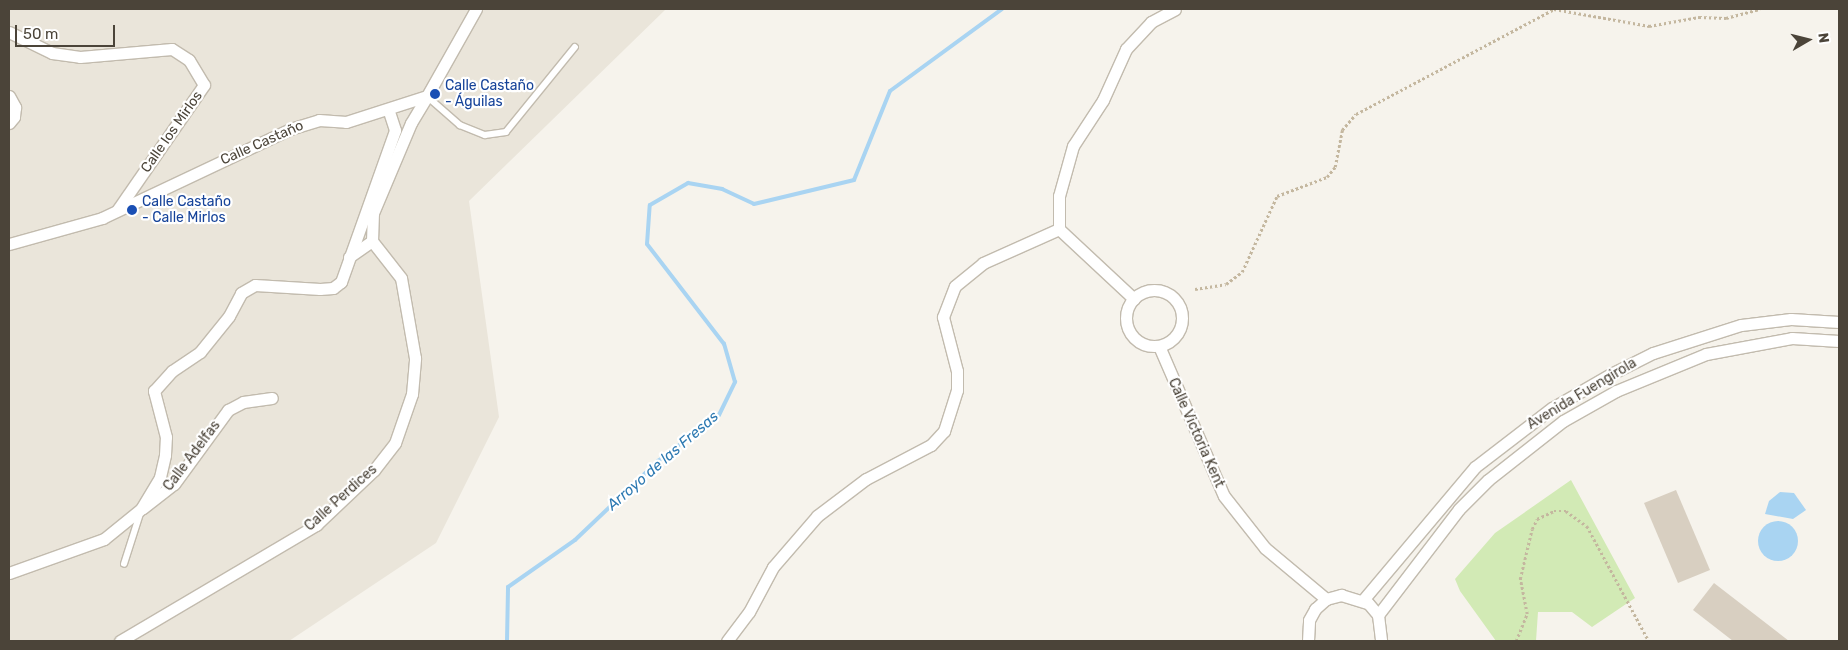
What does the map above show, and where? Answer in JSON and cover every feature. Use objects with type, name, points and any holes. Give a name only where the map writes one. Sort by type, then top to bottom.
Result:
[{"type":"street","points":[[349,256],[372,241],[373,213],[411,122],[476,9]]},
{"type":"street","points":[[1134,299],[1059,229],[1059,196],[1073,146],[1103,100],[1135,36],[1175,9]]},
{"type":"street","name":"Calle los Mirlos","points":[[9,32],[52,53],[80,57],[172,49],[189,60],[204,85],[117,211]]},
{"type":"street","points":[[9,96],[15,107],[14,117],[9,123]]},
{"type":"street","name":"Calle Castaño","points":[[9,244],[85,224],[117,211],[290,129],[319,120],[346,122],[427,96]]},
{"type":"street","points":[[141,509],[160,477],[165,455],[166,437],[153,399],[160,381],[200,352],[229,316],[241,293],[255,285],[333,288],[341,282],[395,130],[388,109]]},
{"type":"street","points":[[727,641],[750,612],[773,567],[817,516],[866,479],[931,445],[944,431],[957,390],[957,371],[943,317],[955,286],[983,263],[1059,229]]},
{"type":"street","name":"Calle Perdices","points":[[120,641],[316,525],[374,470],[395,443],[412,394],[416,358],[401,278],[372,241]]},
{"type":"street","points":[[1148,291],[1164,292],[1181,309],[1178,332],[1159,346],[1142,344],[1130,332],[1126,315],[1134,299],[1148,291]]},
{"type":"street","name":"Avenida Fuengirola","points":[[1363,600],[1476,468],[1520,431],[1602,379],[1653,353],[1741,325],[1791,319],[1839,322]]},
{"type":"street","name":"Avenida Fuengirola","points":[[1378,615],[1458,509],[1488,480],[1563,421],[1616,391],[1706,354],[1792,338],[1839,341]]},
{"type":"street","name":"Calle Victoria Kent","points":[[1159,346],[1224,496],[1265,548],[1326,599]]},
{"type":"street","name":"Calle Adelfas","points":[[9,573],[98,542],[174,484],[228,410],[243,402],[272,398]]},
{"type":"street","points":[[1308,641],[1308,620],[1326,599],[1341,595],[1363,600],[1378,615],[1381,641]]},
{"type":"lane","points":[[427,96],[460,124],[484,135],[506,132],[575,47]]},
{"type":"lane","points":[[124,564],[141,509]]},
{"type":"path","points":[[1194,288],[1226,284],[1242,272],[1277,196],[1327,177],[1335,167],[1342,130],[1356,114],[1554,9],[1649,26],[1699,17],[1726,18],[1760,9]]},
{"type":"path","points":[[1516,641],[1527,614],[1520,579],[1532,529],[1537,519],[1554,511],[1566,511],[1587,526],[1648,640],[1654,641]]},
{"type":"shaded area","points":[[9,9],[666,9],[469,201],[499,417],[436,543],[289,641],[9,641]]},
{"type":"green space","points":[[1571,480],[1635,598],[1592,627],[1572,612],[1538,612],[1536,641],[1496,641],[1460,591],[1455,579],[1495,533]]},
{"type":"water","points":[[1780,492],[1794,493],[1806,510],[1793,519],[1765,514],[1769,501]]},
{"type":"water","points":[[1782,521],[1789,524],[1795,530],[1798,541],[1797,549],[1789,558],[1782,561],[1774,561],[1767,558],[1759,549],[1758,537],[1761,530],[1770,522]]},
{"type":"building","points":[[1676,490],[1710,570],[1678,583],[1644,503]]},
{"type":"building","points":[[1714,583],[1789,641],[1733,641],[1693,610]]},
{"type":"waterway","name":"Arroyo de las Fresas","points":[[507,641],[508,587],[575,540],[658,461],[719,415],[735,382],[724,344],[647,244],[650,205],[688,183],[722,189],[754,204],[854,180],[890,91],[1002,9]]},
{"type":"place","name":"Calle Castaño - Águilas","points":[[435,94]]},
{"type":"place","name":"Calle Castaño - Calle Mirlos","points":[[132,210]]}]
